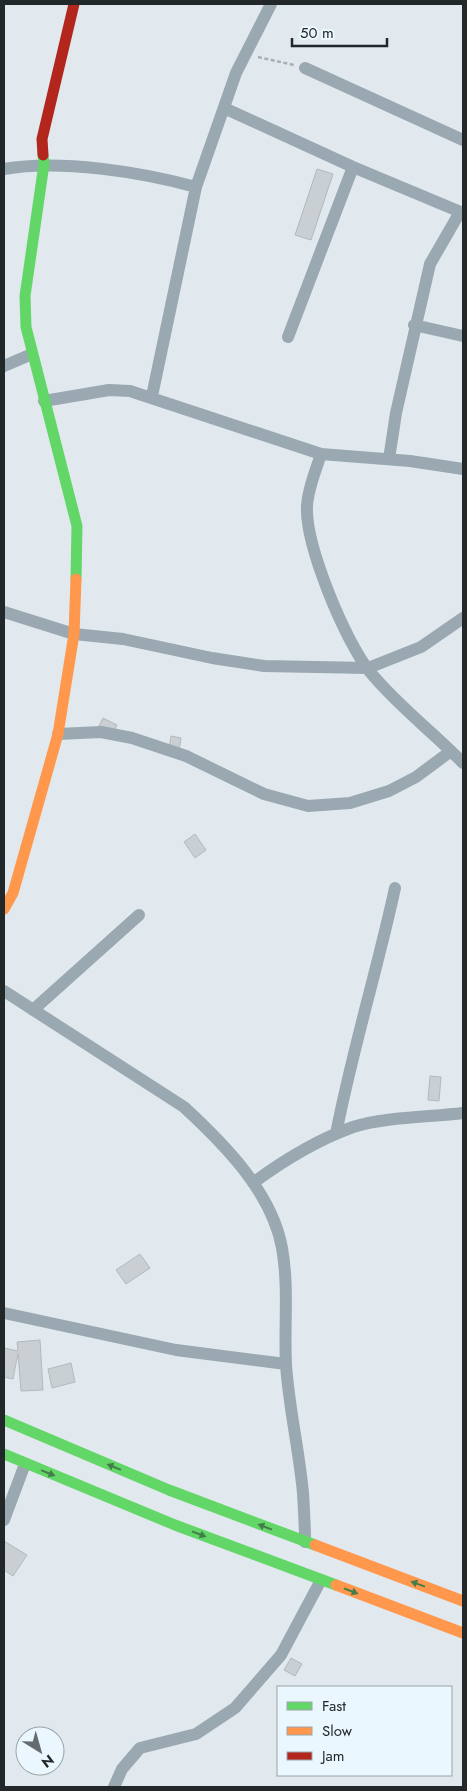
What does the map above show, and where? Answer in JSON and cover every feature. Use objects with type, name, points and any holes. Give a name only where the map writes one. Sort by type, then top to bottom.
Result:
[{"type":"main road","points":[[4,909],[13,893],[36,820],[58,734],[74,634],[77,526],[32,354],[26,327],[25,296],[44,164],[42,138],[74,4]]},
{"type":"main road","points":[[4,1420],[169,1490],[463,1601]]},
{"type":"main road","points":[[4,1454],[175,1525],[463,1633]]},
{"type":"street","points":[[152,396],[196,187],[244,54],[271,4]]},
{"type":"street","points":[[305,68],[463,140]]},
{"type":"street","points":[[224,108],[353,167],[462,212],[430,264],[414,325],[396,413],[390,459]]},
{"type":"street","points":[[4,169],[44,164],[144,174],[196,187]]},
{"type":"street","points":[[288,337],[353,167]]},
{"type":"street","points":[[414,325],[463,336]]},
{"type":"street","points":[[4,366],[32,354]]},
{"type":"street","points":[[44,401],[109,390],[130,391],[152,396],[178,408],[321,454],[390,459],[463,470]]},
{"type":"street","points":[[321,454],[307,506],[311,533],[328,591],[353,647],[368,668],[403,707],[463,763]]},
{"type":"street","points":[[4,612],[74,634],[123,639],[203,656],[264,666],[368,668],[421,647],[463,618]]},
{"type":"street","points":[[58,734],[101,732],[132,738],[186,756],[264,794],[308,806],[350,803],[389,791],[416,777],[451,751]]},
{"type":"street","points":[[336,1134],[347,1080],[376,973],[395,888]]},
{"type":"street","points":[[33,1010],[139,915]]},
{"type":"street","points":[[4,991],[184,1107],[205,1126],[253,1183],[270,1210],[282,1247],[286,1285],[286,1364],[303,1492],[305,1542]]},
{"type":"street","points":[[253,1183],[299,1153],[354,1126],[463,1113]]},
{"type":"street","points":[[4,1314],[176,1350],[286,1364]]},
{"type":"street","points":[[4,1520],[25,1464]]},
{"type":"street","points":[[114,1787],[122,1769],[140,1748],[196,1734],[235,1708],[280,1655],[321,1580]]},
{"type":"path","points":[[244,54],[305,68]]},
{"type":"building","points":[[317,169],[333,174],[311,240],[295,235]]},
{"type":"building","points":[[103,718],[117,725],[113,733],[99,726]]},
{"type":"building","points":[[171,736],[181,738],[179,751],[169,749]]},
{"type":"building","points":[[195,834],[206,850],[195,858],[184,842]]},
{"type":"building","points":[[430,1076],[441,1077],[439,1101],[428,1100]]},
{"type":"building","points":[[140,1254],[150,1268],[126,1284],[116,1270]]},
{"type":"building","points":[[40,1340],[43,1390],[21,1391],[18,1353],[13,1379],[4,1377],[4,1348],[18,1351],[17,1342]]},
{"type":"building","points":[[71,1363],[75,1382],[52,1388],[48,1369]]},
{"type":"building","points":[[4,1541],[27,1555],[13,1576],[4,1570]]},
{"type":"building","points":[[291,1658],[302,1664],[295,1676],[284,1670]]},
{"type":"traffic: fast","points":[[43,155],[44,164],[25,296],[26,327],[77,526],[76,579]]},
{"type":"traffic: fast","points":[[4,1420],[169,1490],[315,1545]]},
{"type":"traffic: fast","points":[[4,1454],[175,1525],[336,1585]]},
{"type":"traffic: slow","points":[[4,909],[13,893],[58,734],[74,634],[76,579]]},
{"type":"traffic: slow","points":[[315,1545],[463,1601]]},
{"type":"traffic: slow","points":[[336,1585],[463,1633]]},
{"type":"traffic: jam","points":[[43,155],[42,139],[74,4]]}]
